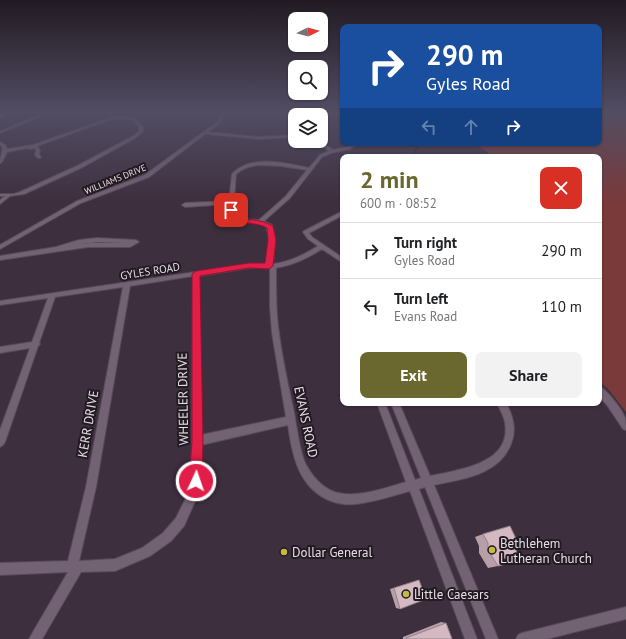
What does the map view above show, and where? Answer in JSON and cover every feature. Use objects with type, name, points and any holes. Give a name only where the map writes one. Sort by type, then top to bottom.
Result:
[{"type":"street","points":[[5,152],[34,146],[46,142]]},
{"type":"street","points":[[0,195],[8,196],[24,192],[82,166],[126,142]]},
{"type":"street","name":"WILLIAMS DRIVE","points":[[0,247],[79,202],[147,176],[193,142]]},
{"type":"street","points":[[0,144],[4,146],[5,152],[0,162]]},
{"type":"street","points":[[34,146],[38,150],[37,155],[39,157]]},
{"type":"street","points":[[310,169],[272,164],[240,168],[234,174],[230,214],[234,218],[242,221],[260,222],[288,197],[310,169],[318,158],[331,151],[349,148],[352,146]]},
{"type":"street","points":[[327,148],[331,151]]},
{"type":"street","points":[[0,203],[8,196]]},
{"type":"street","points":[[185,205],[231,202]]},
{"type":"street","points":[[340,214],[306,231],[310,238],[340,259]]},
{"type":"street","name":"EVANS ROAD","points":[[260,222],[270,225],[271,229],[271,266],[275,328],[291,420],[304,471],[313,484],[325,493],[334,497],[349,500],[469,472],[487,465],[498,458],[506,447],[510,433],[508,414],[503,406]]},
{"type":"street","points":[[0,258],[88,245],[132,245],[136,242],[84,241],[57,249]]},
{"type":"street","name":"GYLES ROAD","points":[[0,303],[249,266],[271,266],[303,258],[322,246]]},
{"type":"street","name":"WHEELER DRIVE","points":[[0,569],[104,567],[125,562],[146,552],[173,530],[184,516],[194,491],[198,441],[196,274]]},
{"type":"street","name":"KERR DRIVE","points":[[35,639],[74,568],[92,479],[127,284]]},
{"type":"street","points":[[0,442],[52,296]]},
{"type":"street","points":[[0,350],[36,344]]},
{"type":"street","points":[[602,393],[610,402],[626,426]]},
{"type":"street","points":[[382,406],[471,639]]},
{"type":"street","points":[[396,406],[492,639]]},
{"type":"street","points":[[198,441],[291,420]]},
{"type":"street","points":[[522,639],[626,613]]},
{"type":"shaded area","points":[[602,142],[626,142],[626,412],[602,384],[602,154],[490,154],[478,146],[602,146]]},
{"type":"building","points":[[510,526],[518,543],[513,545],[518,554],[503,559],[506,564],[498,566],[488,550],[488,543],[483,534]]},
{"type":"building","name":"Little Caesars","points":[[419,580],[426,599],[400,609],[394,588]]},
{"type":"building","points":[[446,623],[452,639],[406,638]]},
{"type":"waterway","points":[[415,154],[414,152],[419,146]]},
{"type":"place","name":"Bethlehem Lutheran Church","points":[[492,550]]},
{"type":"place","name":"Dollar General","points":[[284,552]]},
{"type":"place","name":"Little Caesars","points":[[406,594]]},
{"type":"route","points":[[196,481],[198,441],[196,274],[249,266],[269,266],[269,253],[272,245],[272,232],[270,225],[261,222],[239,220],[231,216],[231,210]]}]
